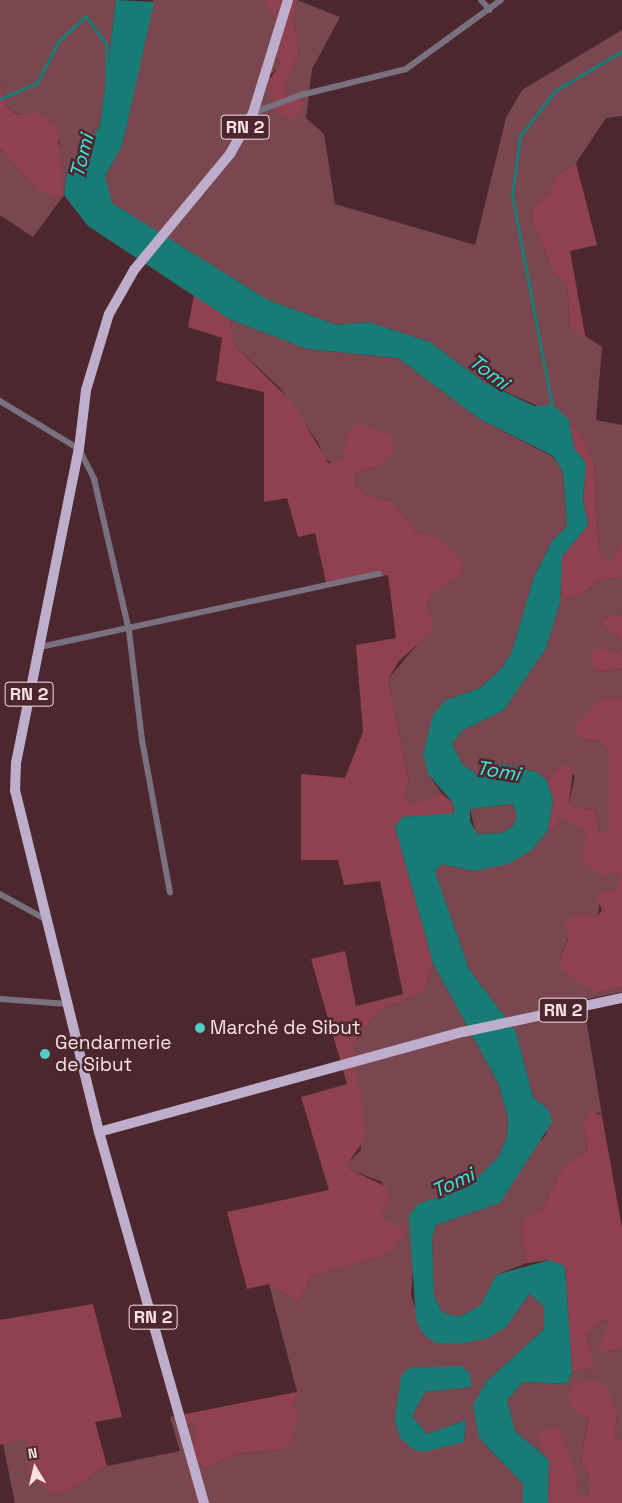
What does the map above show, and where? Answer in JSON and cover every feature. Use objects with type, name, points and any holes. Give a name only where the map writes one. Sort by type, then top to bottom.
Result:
[{"type":"main road","name":"RN 2","points":[[204,1503],[99,1132],[15,791],[16,763],[79,449],[86,390],[109,314],[140,263],[164,233],[207,186],[253,113],[288,0]]},
{"type":"main road","name":"RN 2","points":[[99,1132],[463,1032],[622,998]]},
{"type":"street","points":[[482,0],[490,10]]},
{"type":"street","points":[[253,113],[301,96],[406,69],[502,0]]},
{"type":"street","points":[[0,400],[79,449],[94,479],[129,631],[142,740],[170,892]]},
{"type":"street","points":[[40,647],[129,631],[379,574]]},
{"type":"street","points":[[0,894],[48,921]]},
{"type":"street","points":[[0,1000],[68,1004]]},
{"type":"shaded area","points":[[0,0],[116,0],[100,126],[67,172],[64,195],[33,237],[0,215],[0,148],[34,187],[64,194],[57,156],[60,142],[7,107],[0,82]]},
{"type":"shaded area","points":[[153,0],[267,0],[267,7],[277,20],[270,47],[280,65],[270,75],[272,102],[305,102],[286,92],[285,85],[299,53],[293,19],[297,0],[340,17],[312,69],[306,118],[324,134],[335,204],[475,245],[506,118],[522,90],[622,30],[622,116],[606,118],[576,163],[555,177],[551,191],[535,205],[531,218],[554,273],[567,283],[570,326],[602,347],[596,420],[622,425],[622,542],[608,566],[599,549],[594,462],[581,433],[569,420],[484,382],[430,342],[368,322],[337,325],[268,300],[111,203],[105,176],[122,146]]},
{"type":"shaded area","points":[[267,0],[297,0],[293,19],[299,53],[285,85],[286,92],[305,102],[295,120],[278,115],[272,102],[268,82],[280,64],[270,47],[277,20],[266,7]]},
{"type":"shaded area","points":[[0,82],[7,107],[18,115],[39,112],[57,128],[64,195],[51,196],[34,187],[0,148]]},
{"type":"shaded area","points":[[576,163],[597,245],[570,251],[586,340],[570,326],[567,283],[554,273],[531,218],[535,205],[551,191],[555,177]]},
{"type":"shaded area","points":[[194,295],[229,319],[236,347],[293,403],[328,463],[342,460],[348,433],[358,423],[391,435],[394,450],[381,465],[356,472],[355,486],[367,495],[393,502],[416,532],[437,537],[463,561],[461,575],[432,593],[427,606],[434,625],[431,632],[399,661],[388,679],[409,781],[405,799],[411,803],[442,794],[453,803],[454,814],[402,817],[395,827],[433,963],[423,992],[378,1011],[353,1045],[366,1137],[349,1162],[349,1169],[387,1187],[389,1201],[381,1212],[382,1219],[402,1227],[404,1234],[396,1246],[379,1257],[312,1276],[299,1302],[269,1284],[247,1289],[227,1212],[329,1190],[301,1097],[347,1084],[311,959],[345,951],[356,1006],[403,994],[380,881],[344,885],[338,860],[301,860],[301,774],[345,778],[363,732],[356,645],[396,638],[388,575],[327,587],[315,533],[298,537],[287,498],[264,502],[264,392],[216,381],[222,338],[188,327]]},
{"type":"shaded area","points":[[229,319],[307,349],[398,358],[478,418],[553,457],[563,472],[567,526],[552,541],[534,577],[512,651],[502,668],[480,688],[446,700],[429,775],[442,794],[411,803],[405,799],[409,781],[388,679],[434,625],[427,606],[432,592],[461,575],[437,537],[416,532],[393,502],[367,495],[355,486],[356,472],[381,465],[348,434],[342,461],[335,464],[323,458],[319,444],[280,388],[236,347]]},
{"type":"shaded area","points":[[569,420],[581,433],[594,462],[599,549],[608,565],[622,542],[622,578],[600,579],[585,592],[560,602],[562,557],[588,525],[583,499],[586,463],[574,448]]},
{"type":"shaded area","points":[[622,578],[622,616],[611,614],[600,623],[622,641],[622,648],[619,653],[599,647],[596,672],[622,669],[622,699],[612,697],[580,739],[601,741],[609,753],[610,832],[599,831],[596,811],[569,804],[575,776],[560,764],[547,781],[537,772],[501,764],[477,774],[463,765],[452,744],[463,730],[504,710],[546,648],[560,602],[585,592],[600,579]]},
{"type":"shaded area","points":[[611,614],[622,616],[622,641],[600,623]]},
{"type":"shaded area","points":[[599,647],[619,653],[622,648],[622,669],[596,672],[589,653]]},
{"type":"shaded area","points":[[612,697],[622,699],[622,987],[597,993],[562,971],[560,959],[568,939],[565,920],[577,913],[598,916],[602,910],[596,897],[601,891],[617,891],[620,871],[601,876],[581,859],[587,831],[560,817],[556,829],[548,830],[553,800],[547,781],[560,764],[573,769],[569,804],[596,811],[599,831],[609,831],[609,753],[601,741],[580,739],[574,728],[598,701]]},
{"type":"shaded area","points":[[513,804],[517,816],[513,826],[501,833],[476,834],[470,809]]},
{"type":"shaded area","points":[[560,816],[587,831],[620,871],[618,891],[601,891],[598,916],[577,913],[560,959],[597,993],[622,987],[622,992],[583,1000],[602,1116],[598,1112],[582,1122],[588,1151],[564,1165],[542,1209],[524,1218],[521,1232],[527,1263],[496,1275],[481,1305],[459,1317],[442,1312],[434,1296],[432,1238],[436,1225],[500,1203],[529,1151],[546,1135],[549,1110],[533,1097],[516,1032],[469,969],[435,872],[441,864],[474,871],[532,850],[548,830],[556,829]]},
{"type":"shaded area","points":[[433,963],[499,1085],[508,1118],[507,1138],[499,1157],[468,1187],[418,1204],[411,1295],[424,1335],[506,1327],[531,1292],[544,1307],[544,1329],[486,1382],[479,1438],[523,1484],[523,1503],[15,1503],[3,1444],[26,1438],[28,1451],[70,1490],[107,1466],[180,1451],[170,1417],[196,1427],[192,1454],[204,1469],[236,1454],[278,1450],[297,1392],[269,1284],[299,1302],[312,1276],[379,1257],[402,1227],[382,1220],[380,1212],[389,1201],[382,1182],[349,1169],[349,1162],[361,1150],[353,1045],[378,1011],[423,992]],"holes":[[[401,1376],[470,1387],[425,1392],[412,1416],[427,1434],[466,1420],[464,1442],[400,1438]]]},
{"type":"shaded area","points":[[591,1111],[602,1116],[622,1228],[622,1349],[603,1353],[600,1347],[609,1321],[601,1320],[586,1335],[595,1367],[572,1372],[565,1266],[549,1260],[527,1263],[521,1232],[524,1218],[542,1209],[564,1165],[588,1151],[582,1122]]},
{"type":"shaded area","points":[[93,1304],[122,1417],[95,1422],[107,1466],[70,1490],[56,1493],[31,1479],[26,1439],[0,1445],[0,1320]]},
{"type":"shaded area","points":[[601,1320],[609,1321],[603,1353],[622,1349],[622,1440],[615,1437],[617,1415],[588,1418],[581,1460],[590,1479],[590,1493],[584,1498],[578,1495],[577,1475],[549,1460],[515,1431],[507,1400],[523,1382],[567,1384],[572,1372],[595,1367],[586,1335]]},
{"type":"shaded area","points":[[596,1381],[608,1388],[617,1415],[615,1437],[622,1440],[622,1503],[548,1503],[549,1460],[536,1435],[554,1426],[559,1429],[577,1475],[578,1495],[584,1498],[590,1493],[590,1479],[581,1460],[588,1419],[570,1407],[569,1393],[576,1383]]},
{"type":"shaded area","points":[[297,1392],[293,1404],[298,1417],[290,1444],[278,1450],[236,1454],[204,1469],[192,1454],[196,1427],[170,1417]]},
{"type":"water","name":"Tomi","points":[[116,0],[154,2],[122,146],[105,176],[112,203],[268,300],[337,325],[368,322],[430,342],[484,382],[534,406],[553,405],[569,420],[574,448],[586,463],[583,499],[588,525],[562,557],[560,602],[546,648],[504,710],[463,730],[452,744],[463,765],[477,774],[501,764],[537,772],[547,781],[553,800],[548,830],[532,850],[508,864],[474,871],[441,864],[435,872],[469,969],[516,1032],[533,1097],[549,1110],[552,1122],[500,1203],[436,1225],[432,1238],[434,1296],[442,1312],[459,1317],[481,1305],[496,1275],[549,1260],[565,1266],[572,1372],[567,1384],[523,1382],[507,1400],[515,1431],[549,1460],[548,1503],[523,1503],[523,1484],[479,1438],[473,1405],[486,1382],[544,1329],[544,1307],[530,1293],[506,1327],[488,1338],[464,1343],[436,1343],[424,1335],[416,1320],[409,1216],[418,1204],[468,1187],[498,1157],[507,1138],[508,1118],[499,1085],[433,963],[395,827],[402,817],[454,813],[453,803],[429,775],[423,755],[433,715],[446,700],[480,688],[502,668],[512,651],[534,577],[552,541],[567,526],[563,472],[553,456],[478,418],[398,358],[307,349],[229,319],[88,226],[64,195],[67,172],[100,126]],"holes":[[[513,804],[517,816],[513,826],[501,833],[477,834],[470,821],[470,809]]]},
{"type":"water","points":[[462,1366],[470,1374],[471,1387],[425,1392],[412,1416],[427,1434],[466,1420],[464,1442],[424,1452],[413,1449],[400,1438],[395,1420],[401,1376],[409,1368]]},
{"type":"waterway","points":[[0,99],[37,83],[58,42],[86,16],[107,45],[107,89]]},
{"type":"waterway","points":[[552,407],[512,195],[520,136],[555,91],[622,51]]},
{"type":"place","name":"Marché de Sibut","points":[[200,1028]]},
{"type":"place","name":"Gendarmerie de Sibut","points":[[45,1054]]}]
